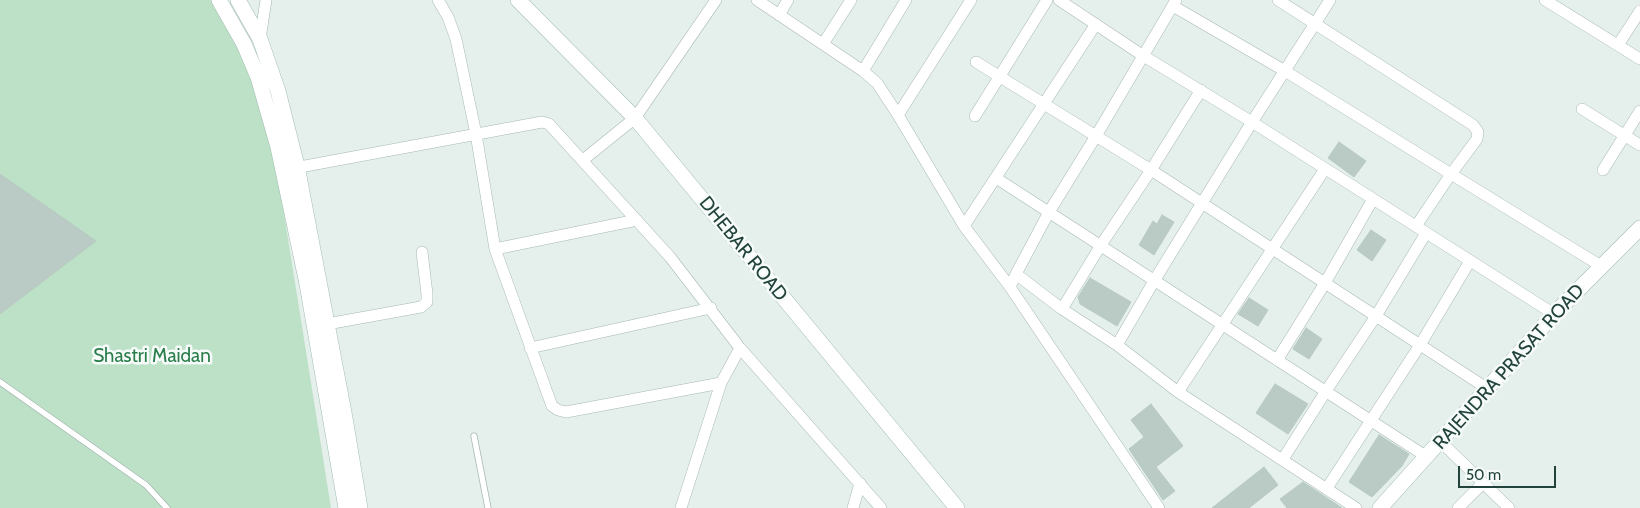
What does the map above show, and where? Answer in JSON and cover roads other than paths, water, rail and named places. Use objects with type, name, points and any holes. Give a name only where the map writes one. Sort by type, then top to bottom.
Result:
[{"type":"street","points":[[220,0],[244,44],[258,77],[290,168],[346,418],[360,508]]},
{"type":"street","points":[[238,0],[260,39],[278,91],[307,284],[346,508]]},
{"type":"street","points":[[438,0],[448,17],[456,39],[476,134],[496,249],[552,406],[566,412],[721,383]]},
{"type":"street","name":"DHEBAR ROAD","points":[[518,0],[635,118],[956,508]]},
{"type":"street","points":[[583,160],[635,118],[716,0]]},
{"type":"street","points":[[757,0],[863,71],[877,84],[898,115],[964,226],[1010,287],[1159,508]]},
{"type":"street","points":[[780,15],[788,0]]},
{"type":"street","points":[[824,44],[850,0]]},
{"type":"street","points":[[863,71],[906,0]]},
{"type":"street","points":[[898,115],[971,0]]},
{"type":"street","points":[[975,116],[1048,0]]},
{"type":"street","points":[[1059,0],[1142,55],[1252,122],[1554,314]]},
{"type":"street","points":[[1278,0],[1473,126],[1478,132],[1477,139],[1416,226]]},
{"type":"street","points":[[1117,346],[1154,281],[1330,0]]},
{"type":"street","points":[[1546,0],[1559,4],[1640,59]]},
{"type":"street","points":[[260,39],[264,2]]},
{"type":"street","points":[[1010,287],[1049,212],[1174,3],[1601,266]]},
{"type":"street","points":[[1618,45],[1640,10]]},
{"type":"street","points":[[964,226],[1096,24]]},
{"type":"street","points":[[976,62],[1203,203],[1488,389]]},
{"type":"street","points":[[1062,309],[1101,244],[1151,170],[1201,90]]},
{"type":"street","points":[[1582,108],[1640,145]]},
{"type":"street","points":[[1603,170],[1640,111]]},
{"type":"street","points":[[290,168],[542,122],[549,124],[670,257],[740,348],[881,508]]},
{"type":"street","points":[[1178,392],[1325,169]]},
{"type":"street","points":[[996,178],[1101,244],[1154,281],[1427,457]]},
{"type":"street","points":[[1277,360],[1326,283],[1374,199]]},
{"type":"street","points":[[496,249],[637,220]]},
{"type":"street","name":"RAJENDRA PRASAT ROAD","points":[[1380,508],[1554,314],[1640,228]]},
{"type":"street","points":[[1283,459],[1376,316],[1426,233]]},
{"type":"street","points":[[326,324],[421,307],[427,302],[422,252]]},
{"type":"street","points":[[1327,488],[1420,344],[1470,261]]},
{"type":"street","points":[[1016,274],[1178,392],[1356,508]]},
{"type":"street","points":[[530,348],[711,308]]},
{"type":"street","points":[[681,508],[721,383],[740,348]]},
{"type":"street","points":[[1440,442],[1509,508]]},
{"type":"street","points":[[853,508],[860,483]]},
{"type":"street","points":[[1458,508],[1483,483]]},
{"type":"lane","points":[[0,382],[146,485],[167,508]]},
{"type":"lane","points":[[474,436],[488,508]]},
{"type":"park label","name":"Shastri Maidan","points":[[152,356]]}]
